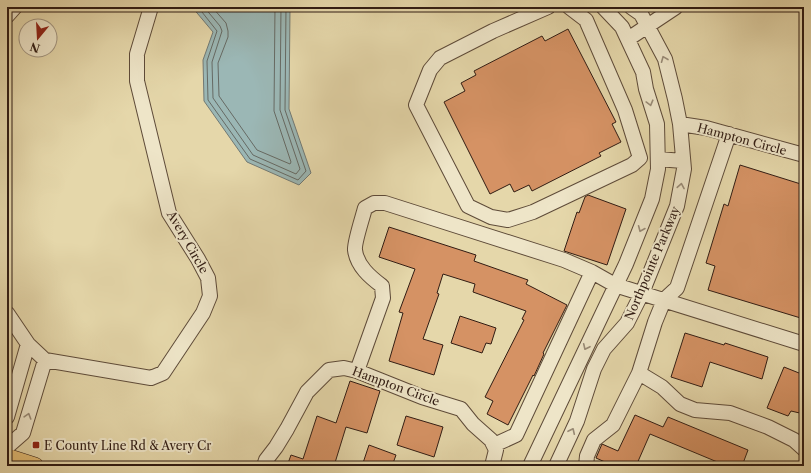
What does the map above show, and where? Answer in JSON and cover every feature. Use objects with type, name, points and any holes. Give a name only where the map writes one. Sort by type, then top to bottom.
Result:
[{"type":"main road","points":[[7,457],[35,466]]},
{"type":"street","points":[[7,16],[15,7]]},
{"type":"street","name":"Avery Circle","points":[[45,360],[60,361],[151,378],[163,373],[203,313],[210,296],[208,278],[198,259],[169,213],[137,80],[137,54],[151,7]]},
{"type":"street","points":[[548,7],[493,31],[440,58],[430,70],[416,105],[468,206],[491,217],[508,220],[534,212],[632,165],[640,158],[625,110],[586,20],[569,7]]},
{"type":"street","name":"Northpointe Parkway","points":[[530,466],[615,285],[620,278],[648,210],[658,169],[657,124],[646,89],[643,72],[622,27],[603,7]]},
{"type":"street","name":"Northpointe Parkway","points":[[556,466],[577,421],[594,369],[604,349],[627,324],[642,293],[677,206],[684,169],[680,124],[665,59],[641,14],[631,7]]},
{"type":"street","points":[[628,39],[676,7]]},
{"type":"street","name":"Hampton Circle","points":[[680,124],[706,128],[804,155]]},
{"type":"street","points":[[586,466],[587,456],[594,440],[613,426],[639,373],[655,322],[664,300],[677,288],[729,134]]},
{"type":"street","points":[[658,159],[683,161]]},
{"type":"street","points":[[357,371],[383,298],[382,286],[371,278],[360,264],[355,249],[365,208],[374,203],[385,204],[564,260],[592,272],[615,285],[804,344]]},
{"type":"street","points":[[492,466],[496,450],[494,445],[516,435],[592,272]]},
{"type":"street","points":[[7,313],[28,344],[45,360],[23,433],[7,447]]},
{"type":"street","points":[[7,417],[28,344]]},
{"type":"street","name":"Hampton Circle","points":[[264,466],[266,460],[287,429],[307,392],[329,370],[344,368],[357,371],[461,409],[494,445]]},
{"type":"street","points":[[639,373],[662,387],[680,404],[695,410],[730,413],[794,440],[804,450]]},
{"type":"water","points":[[192,7],[290,8],[289,109],[311,173],[299,185],[247,162],[204,101],[203,60],[213,32]]},
{"type":"building","points":[[568,29],[616,122],[612,124],[621,142],[599,153],[601,156],[532,191],[529,185],[514,192],[510,184],[490,194],[444,102],[465,91],[461,83],[476,75],[474,71],[542,36],[545,41]]},
{"type":"building","points":[[740,165],[804,185],[804,319],[708,290],[715,266],[706,263],[724,204],[728,206]]},
{"type":"building","points":[[588,195],[626,209],[607,265],[564,251],[577,212],[579,213],[585,197]]},
{"type":"building","points":[[389,227],[476,255],[474,261],[528,280],[526,284],[567,305],[543,353],[544,354],[534,376],[533,375],[508,425],[487,414],[493,401],[485,397],[524,320],[522,319],[526,311],[473,292],[475,284],[443,274],[437,293],[439,294],[423,339],[443,345],[434,375],[389,361],[403,313],[399,312],[415,269],[379,257]]},
{"type":"building","points":[[460,316],[496,328],[491,344],[486,343],[482,353],[451,343]]},
{"type":"building","points":[[685,333],[724,345],[725,343],[768,357],[762,379],[710,362],[702,387],[671,377]]},
{"type":"building","points":[[784,367],[804,375],[804,414],[791,411],[788,416],[767,408]]},
{"type":"building","points":[[350,381],[380,391],[367,433],[346,427],[334,466],[287,466],[291,455],[303,459],[317,416],[336,423]]},
{"type":"building","points":[[635,415],[663,427],[668,417],[748,450],[742,466],[727,466],[650,434],[636,466],[614,466],[596,458],[602,444],[618,451]]},
{"type":"building","points":[[406,416],[443,427],[434,457],[397,445]]},
{"type":"building","points":[[369,445],[396,455],[392,466],[362,466]]},
{"type":"place","name":"E County Line Rd & Avery Cr","points":[[36,445]]}]
